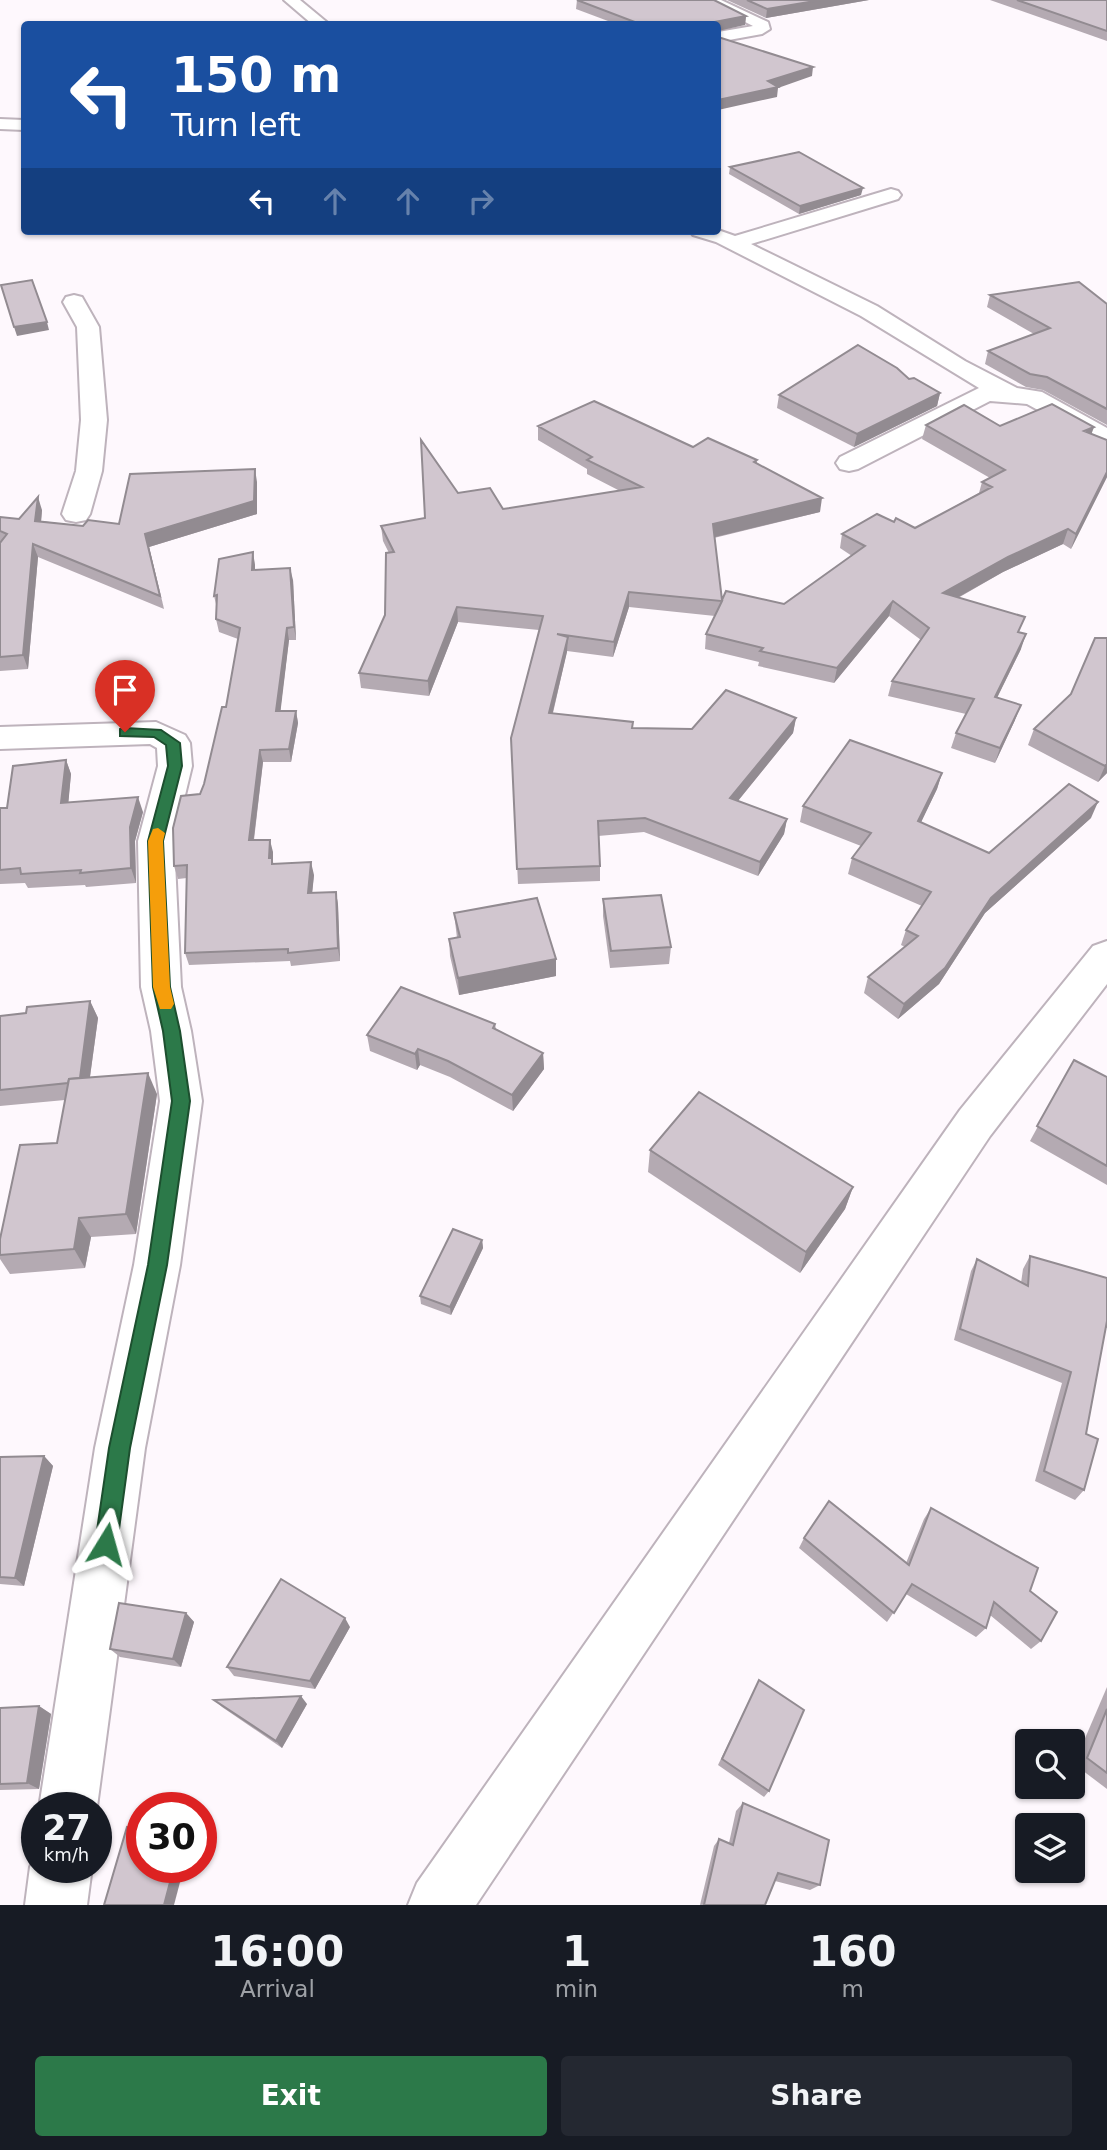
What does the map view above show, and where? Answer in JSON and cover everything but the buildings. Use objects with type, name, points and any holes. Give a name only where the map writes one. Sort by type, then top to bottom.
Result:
[{"type":"street","points":[[291,0],[317,21]]},
{"type":"street","points":[[709,0],[763,25],[762,29],[752,32],[721,37]]},
{"type":"street","points":[[0,124],[21,125]]},
{"type":"street","points":[[734,243],[891,195]]},
{"type":"street","points":[[711,235],[734,243],[869,311],[957,366],[1009,394]]},
{"type":"street","points":[[74,302],[89,327],[94,420],[89,471],[76,514]]},
{"type":"street","points":[[849,463],[963,403],[988,393],[1033,397],[1107,438]]},
{"type":"street","points":[[0,738],[156,733],[173,743],[175,766],[156,841],[162,987],[181,1101],[157,1265],[120,1448],[71,1792]]},
{"type":"street","points":[[439,1905],[975,1123],[1107,956]]},
{"type":"street","points":[[56,1905],[59,1883]]},
{"type":"slow traffic","points":[[158,833],[156,841],[165,1004]]},
{"type":"route","points":[[106,1544],[120,1448],[157,1265],[181,1101],[162,987],[156,841],[175,766],[173,743],[156,733],[125,732]]}]
